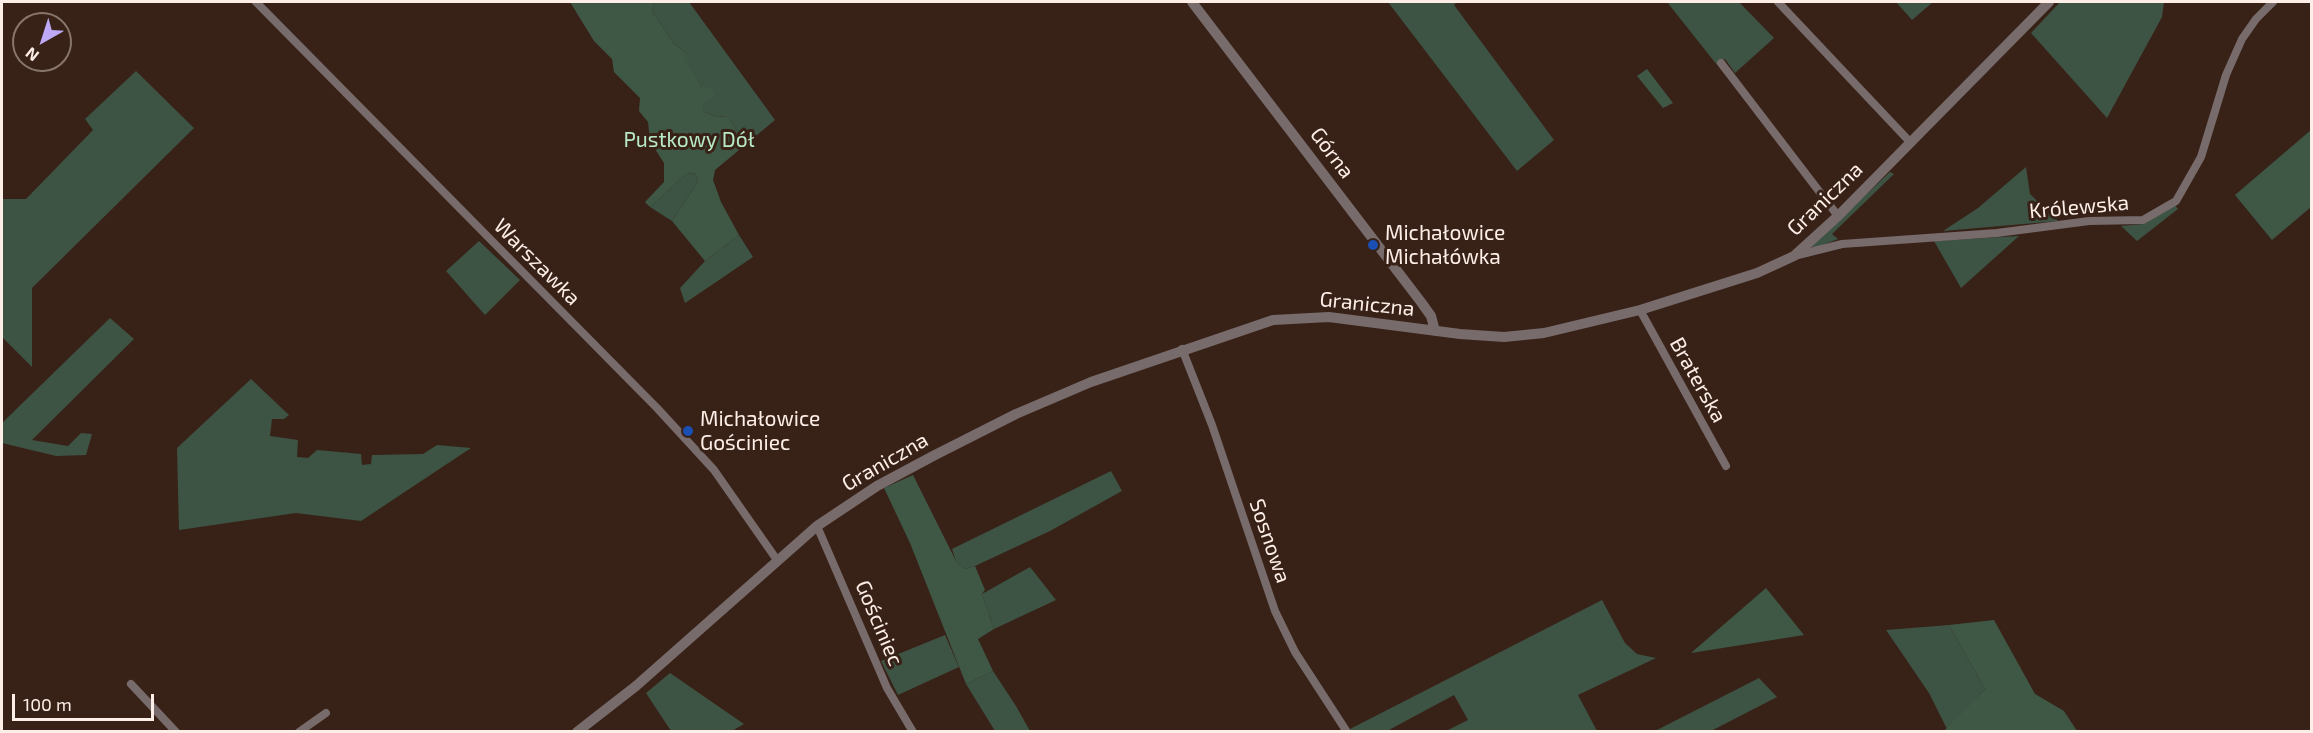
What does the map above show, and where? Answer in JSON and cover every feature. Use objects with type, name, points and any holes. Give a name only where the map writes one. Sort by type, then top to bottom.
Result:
[{"type":"street","name":"Warszawka","points":[[256,2],[657,408],[714,470],[777,560]]},
{"type":"street","name":"Górna","points":[[1192,2],[1421,302],[1431,316],[1435,331]]},
{"type":"street","points":[[1778,2],[1910,142]]},
{"type":"street","name":"Graniczna","points":[[578,732],[636,686],[817,526],[877,486],[1016,414],[1091,382],[1273,320],[1329,317],[1435,331],[1504,337],[1544,333],[1640,310],[1757,273],[1794,256],[1838,216],[2049,2]]},
{"type":"street","name":"Królewska","points":[[1794,256],[1823,251],[1842,244],[1997,233],[2089,221],[2143,220],[2176,201],[2201,157],[2226,75],[2242,39],[2256,19],[2273,2]]},
{"type":"street","points":[[1721,63],[1838,216]]},
{"type":"street","name":"Braterska","points":[[1640,310],[1726,466]]},
{"type":"street","name":"Sosnowa","points":[[1182,350],[1212,425],[1275,611],[1295,652],[1347,732]]},
{"type":"street","name":"Gościniec","points":[[817,526],[887,688],[913,732]]},
{"type":"street","points":[[131,684],[176,732]]},
{"type":"street","points":[[299,732],[326,713]]},
{"type":"green space","name":"Pustkowy Dół","points":[[570,2],[654,2],[652,11],[674,44],[686,52],[684,59],[702,87],[714,90],[715,96],[702,103],[702,111],[718,117],[728,116],[745,145],[715,170],[713,180],[721,202],[739,235],[705,261],[672,221],[698,182],[695,173],[686,174],[650,207],[645,202],[664,182],[664,163],[650,141],[648,122],[639,111],[640,98],[614,72],[612,59],[594,41]]},
{"type":"green space","points":[[654,2],[689,2],[775,120],[745,145],[728,116],[718,117],[702,111],[702,87],[683,59],[686,52],[674,44],[652,11]]},
{"type":"green space","points":[[1388,2],[1457,2],[1454,5],[1554,140],[1517,171]]},
{"type":"green space","points":[[1667,2],[1739,2],[1774,38],[1735,73],[1725,59],[1717,65]]},
{"type":"green space","points":[[1896,2],[1933,2],[1912,20]]},
{"type":"green space","points":[[2060,2],[2164,2],[2162,17],[2107,118],[2031,33]]},
{"type":"green space","points":[[1647,69],[1673,103],[1663,108],[1637,76]]},
{"type":"green space","points":[[136,71],[194,128],[32,288],[32,367],[2,337],[3,199],[26,199],[93,130],[85,119]]},
{"type":"green space","points":[[2311,130],[2311,207],[2272,240],[2235,195]]},
{"type":"green space","points":[[2026,167],[2030,194],[2058,221],[1943,231],[1978,208]]},
{"type":"green space","points":[[1890,172],[1894,174],[1832,234],[1838,239],[1815,248],[1811,246]]},
{"type":"green space","points":[[695,173],[698,182],[672,221],[650,207],[686,174]]},
{"type":"green space","points":[[2174,204],[2178,209],[2137,241],[2121,226],[2143,224]]},
{"type":"green space","points":[[739,235],[753,257],[685,303],[680,288],[705,261]]},
{"type":"green space","points":[[2019,236],[1961,288],[1934,241]]},
{"type":"green space","points":[[479,241],[520,280],[485,315],[446,271]]},
{"type":"green space","points":[[110,318],[134,339],[32,440],[68,446],[81,433],[92,434],[86,455],[56,456],[2,443],[2,423]]},
{"type":"green space","points":[[251,379],[289,415],[284,419],[272,419],[270,436],[298,440],[297,457],[308,458],[317,450],[361,454],[362,465],[371,464],[372,455],[423,454],[437,445],[471,448],[361,521],[296,513],[179,530],[177,448]]},
{"type":"green space","points":[[1111,471],[1122,491],[1050,531],[975,566],[965,569],[956,561],[952,549]]},
{"type":"green space","points":[[913,475],[956,561],[965,569],[975,566],[985,590],[982,594],[994,629],[978,639],[993,671],[966,684],[910,543],[884,488]]},
{"type":"green space","points":[[1030,567],[1056,600],[994,629],[982,594]]},
{"type":"green space","points":[[1766,588],[1804,635],[1691,653]]},
{"type":"green space","points":[[1602,600],[1625,643],[1637,654],[1656,658],[1578,695],[1597,731],[1446,731],[1468,720],[1454,695],[1387,731],[1352,731],[1350,729]]},
{"type":"green space","points":[[1994,620],[2035,694],[2064,711],[2077,731],[1944,731],[1985,689],[1949,625]]},
{"type":"green space","points":[[1949,625],[1985,689],[1947,729],[1929,693],[1886,630]]},
{"type":"green space","points":[[945,635],[959,667],[898,695],[881,661]]},
{"type":"green space","points":[[993,671],[1030,731],[995,731],[966,684]]},
{"type":"green space","points":[[670,673],[744,724],[732,731],[671,731],[646,693]]},
{"type":"green space","points":[[1759,678],[1777,697],[1711,731],[1655,731]]},
{"type":"place","name":"Michałowice Michałówka","points":[[1373,245]]},
{"type":"place","name":"Michałowice Gościniec","points":[[688,431]]}]
